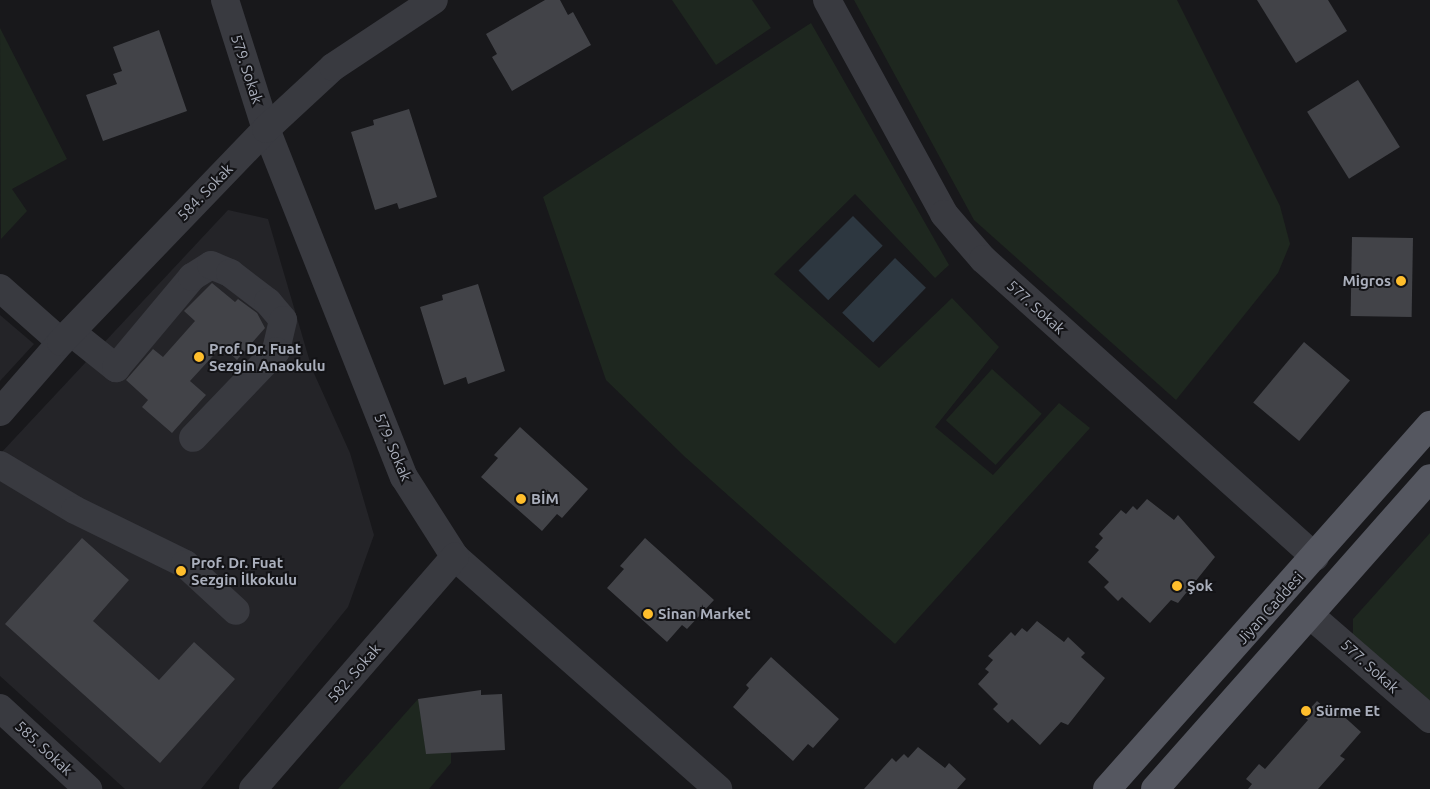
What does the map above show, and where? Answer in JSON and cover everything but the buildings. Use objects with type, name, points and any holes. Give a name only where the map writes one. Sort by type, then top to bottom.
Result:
[{"type":"main road","name":"Jiyan Caddesi","points":[[1107,789],[1315,557],[1430,425]]},
{"type":"main road","points":[[1155,789],[1430,478]]},
{"type":"street","name":"579. Sokak","points":[[225,0],[266,129],[404,477],[455,557],[718,789]]},
{"type":"street","name":"584. Sokak","points":[[0,412],[66,337],[266,129],[334,67],[434,0]]},
{"type":"street","name":"577. Sokak","points":[[827,0],[944,214],[983,259],[1315,557]]},
{"type":"street","points":[[0,288],[66,337],[116,368],[192,277],[211,265],[230,273],[268,302],[282,320],[276,351],[193,438]]},
{"type":"street","points":[[0,465],[76,510],[185,564],[236,610]]},
{"type":"street","name":"582. Sokak","points":[[253,789],[455,557]]},
{"type":"street","name":"577. Sokak","points":[[1310,615],[1430,719]]},
{"type":"street","name":"585. Sokak","points":[[0,708],[88,789]]},
{"type":"shaded area","points":[[672,0],[752,0],[771,28],[716,65]]},
{"type":"shaded area","points":[[854,0],[1177,0],[1280,206],[1290,244],[1278,273],[1176,400],[974,220]]},
{"type":"shaded area","points":[[811,23],[949,265],[935,278],[855,194],[774,274],[879,368],[952,298],[999,347],[935,427],[993,475],[1059,403],[1090,428],[895,644],[684,456],[606,380],[543,197]]},
{"type":"shaded area","points":[[0,28],[67,159],[12,189],[27,211],[1,239]]},
{"type":"shaded area","name":"Prof. Dr. Fuat Sezgin İlkokulu","points":[[228,210],[268,219],[312,369],[350,453],[374,535],[348,607],[201,789],[125,789],[0,676],[0,454]]},
{"type":"shaded area","points":[[853,216],[883,246],[828,300],[799,270]]},
{"type":"shaded area","points":[[895,258],[926,288],[873,343],[842,313]]},
{"type":"shaded area","points":[[0,315],[34,344],[0,381]]},
{"type":"shaded area","points":[[992,369],[1042,414],[996,465],[946,420]]},
{"type":"shaded area","points":[[1430,533],[1430,701],[1353,638],[1353,619]]},
{"type":"shaded area","points":[[418,699],[451,752],[451,763],[429,789],[338,789]]},
{"type":"place","name":"Migros","points":[[1401,281]]},
{"type":"place","name":"Prof. Dr. Fuat Sezgin Anaokulu","points":[[199,357]]},
{"type":"place","name":"BİM","points":[[521,499]]},
{"type":"place","name":"Prof. Dr. Fuat Sezgin İlkokulu","points":[[181,571]]},
{"type":"place","name":"Şok","points":[[1177,586]]},
{"type":"place","name":"Sinan Market","points":[[648,614]]},
{"type":"place","name":"Sürme Et","points":[[1306,711]]}]
